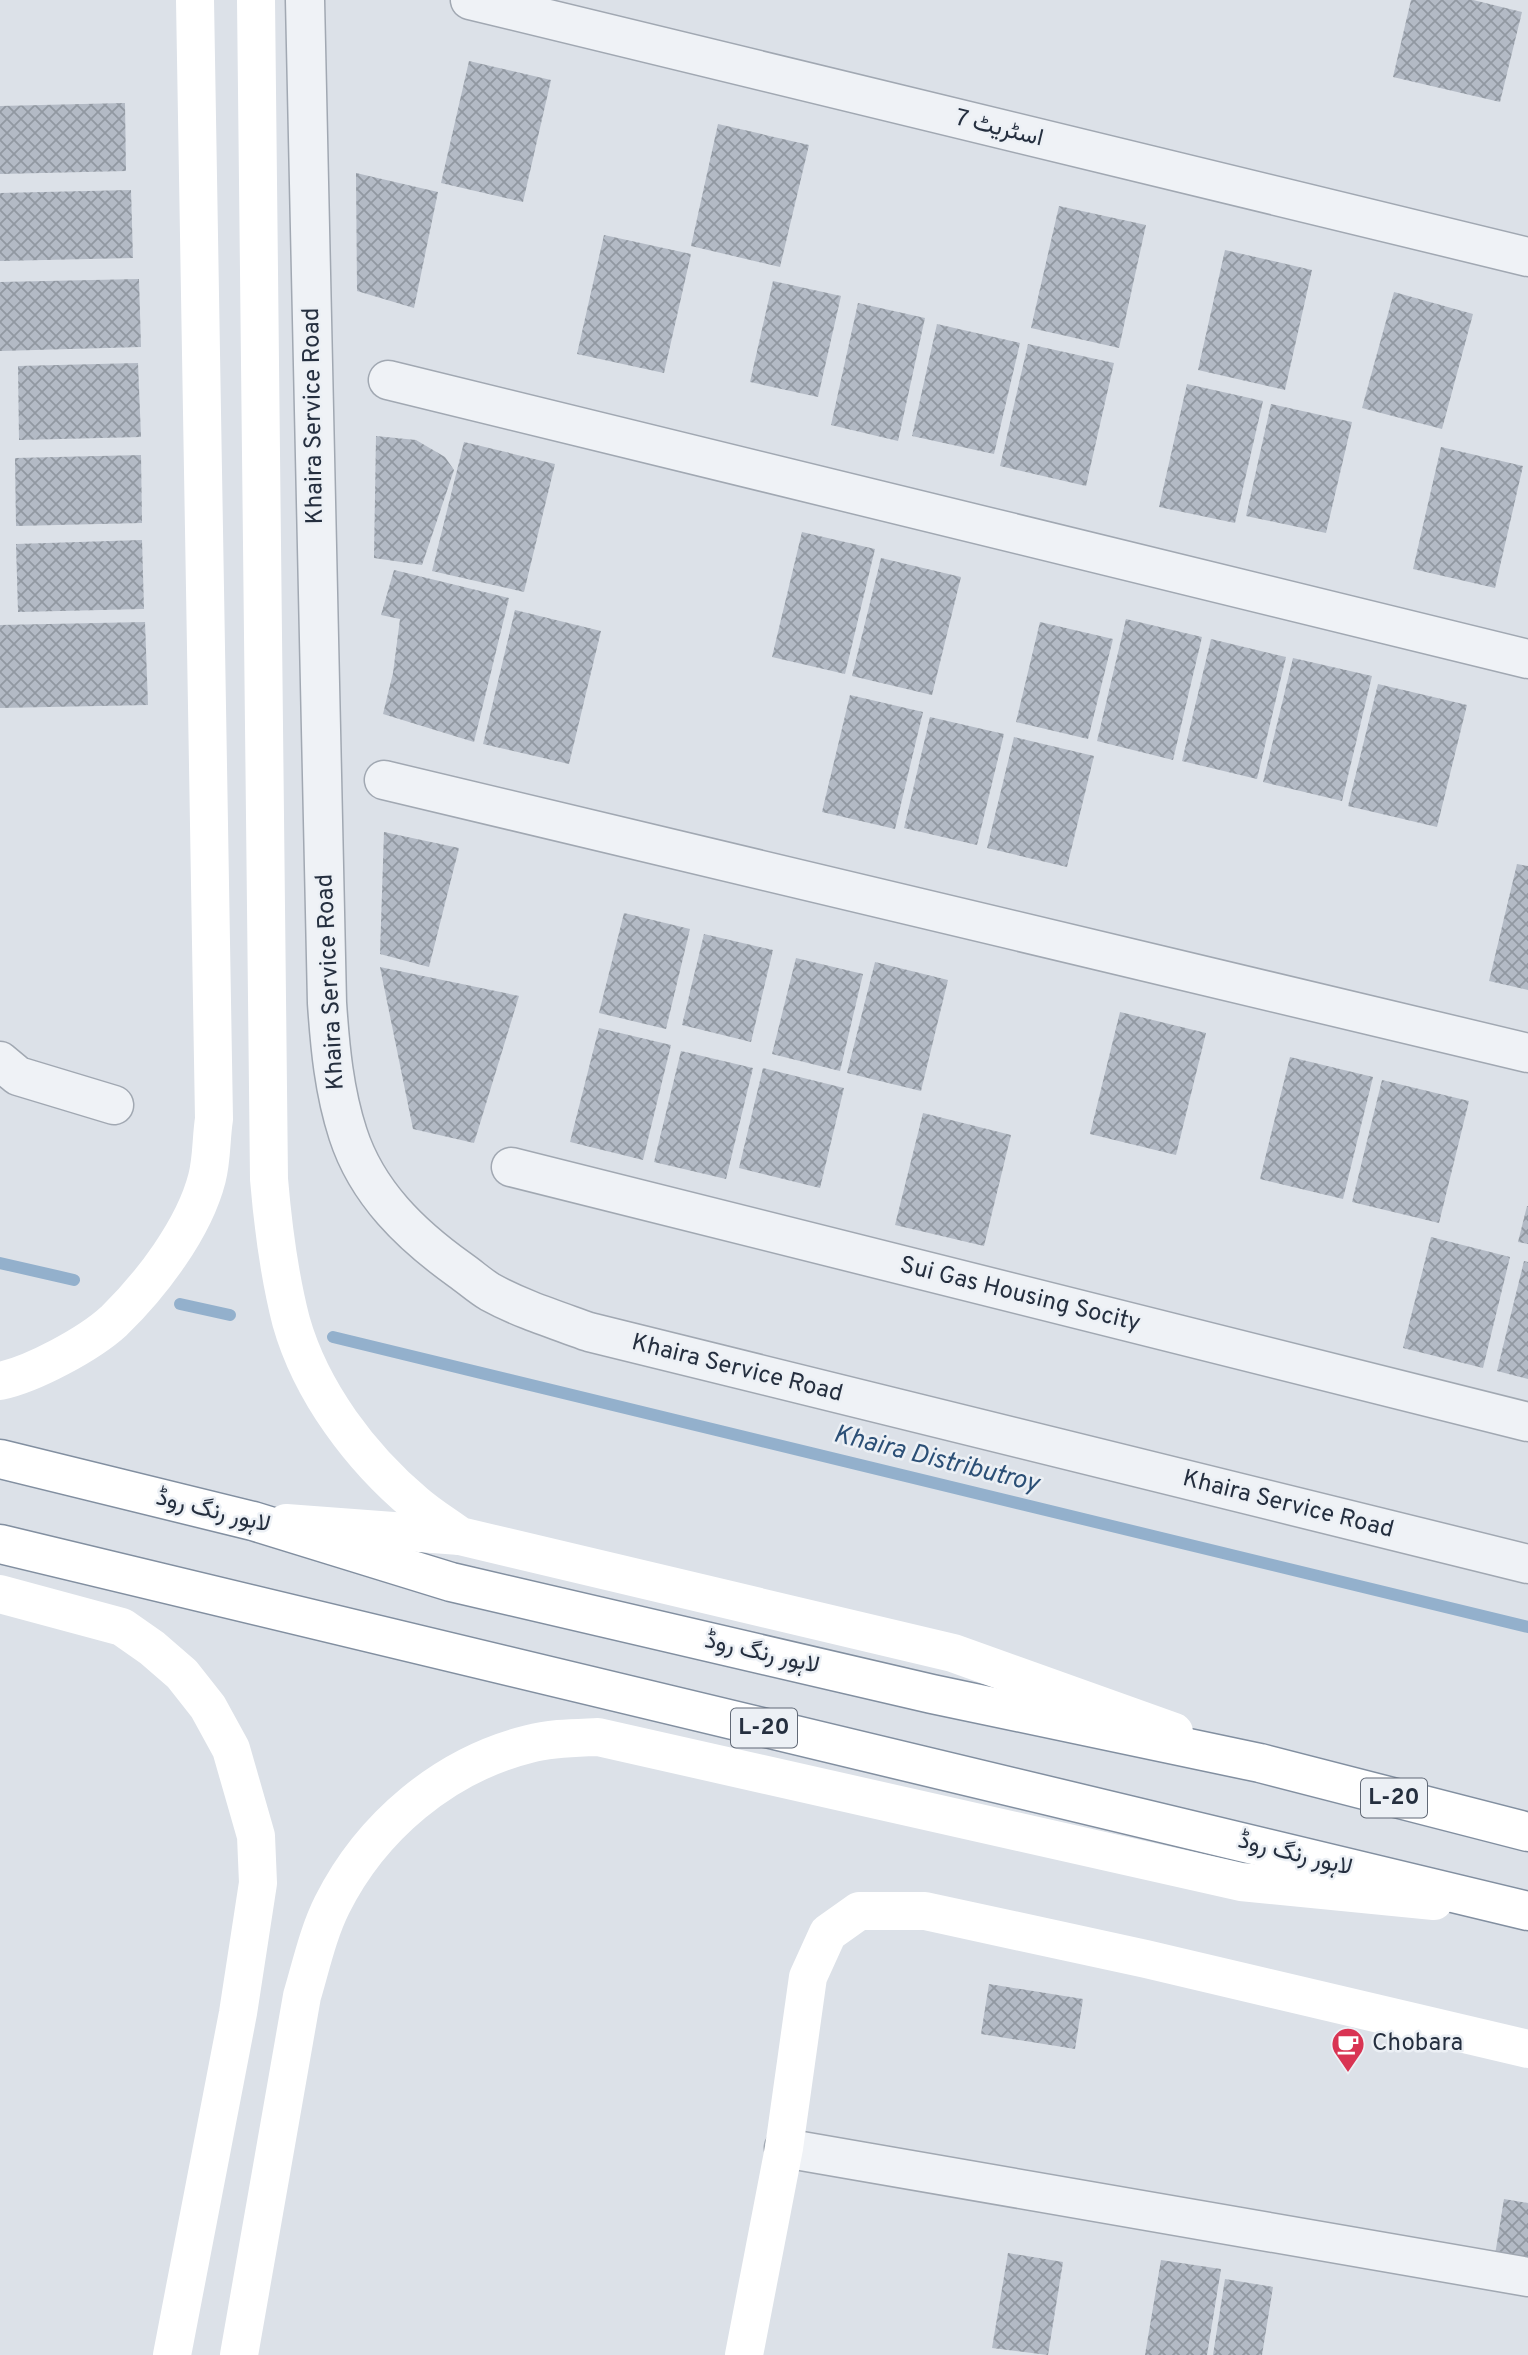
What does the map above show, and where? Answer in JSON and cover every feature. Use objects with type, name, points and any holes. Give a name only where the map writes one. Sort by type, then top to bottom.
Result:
[{"type":"main road","points":[[0,1381],[71,1351],[112,1322],[169,1256],[193,1212],[207,1178],[214,1119],[195,0]]},
{"type":"main road","points":[[256,0],[269,1179],[274,1230],[292,1324],[309,1369],[333,1409],[364,1452],[389,1479],[417,1505],[460,1536]]},
{"type":"main road","name":"لاہور رنگ روڈ","points":[[0,1459],[253,1521],[451,1581],[932,1694],[1260,1763],[1528,1832]]},
{"type":"main road","points":[[253,1521],[460,1536],[953,1653],[1260,1763]]},
{"type":"main road","name":"لاہور رنگ روڈ","points":[[0,1544],[1524,1910]]},
{"type":"main road","points":[[0,1594],[121,1627],[152,1648],[182,1674],[208,1707],[231,1749],[256,1836],[258,1883],[238,2014],[172,2355]]},
{"type":"main road","points":[[239,2355],[302,1996],[332,1905],[355,1867],[382,1832],[411,1804],[461,1770],[496,1754],[552,1740],[598,1737],[1241,1882],[1524,1910]]},
{"type":"main road","points":[[744,2355],[784,2147],[808,1977],[828,1933],[859,1911],[925,1911],[1146,1959],[1528,2049]]},
{"type":"street","name":"Khaira Service Road","points":[[305,0],[328,1015],[332,1064],[345,1124],[361,1166],[380,1196],[410,1231],[490,1292],[589,1332],[1528,1564]]},
{"type":"street","name":"اسٹریٹ 7","points":[[470,0],[1528,257]]},
{"type":"street","points":[[388,380],[1528,659]]},
{"type":"street","points":[[384,780],[1528,1053]]},
{"type":"street","points":[[0,1061],[18,1076],[114,1105]]},
{"type":"street","name":"Sui Gas Housing Socity","points":[[511,1167],[1528,1422]]},
{"type":"street","points":[[784,2147],[1528,2277]]},
{"type":"building","points":[[1411,0],[1473,0],[1522,12],[1500,102],[1393,77]]},
{"type":"building","points":[[469,61],[551,80],[523,202],[441,183]]},
{"type":"building","points":[[125,103],[126,171],[0,174],[0,106]]},
{"type":"building","points":[[718,124],[809,145],[780,267],[691,246]]},
{"type":"building","points":[[356,173],[438,192],[414,308],[357,291]]},
{"type":"building","points":[[131,190],[133,258],[0,261],[0,193]]},
{"type":"building","points":[[1059,206],[1146,225],[1119,348],[1031,328]]},
{"type":"building","points":[[604,235],[691,254],[664,373],[577,354]]},
{"type":"building","points":[[1225,250],[1312,270],[1285,390],[1198,370]]},
{"type":"building","points":[[139,279],[141,347],[0,351],[0,282]]},
{"type":"building","points":[[773,281],[841,296],[818,397],[750,382]]},
{"type":"building","points":[[1394,292],[1473,314],[1442,429],[1362,408]]},
{"type":"building","points":[[858,303],[925,318],[898,441],[831,425]]},
{"type":"building","points":[[937,324],[1020,343],[994,454],[912,436]]},
{"type":"building","points":[[1028,344],[1114,363],[1086,486],[1000,466]]},
{"type":"building","points":[[138,363],[141,437],[19,440],[18,366]]},
{"type":"building","points":[[1187,384],[1263,401],[1235,523],[1159,507]]},
{"type":"building","points":[[1271,404],[1352,422],[1326,533],[1246,516]]},
{"type":"building","points":[[376,436],[416,440],[445,457],[454,470],[422,565],[374,558]]},
{"type":"building","points":[[464,442],[555,464],[524,592],[432,571]]},
{"type":"building","points":[[1441,447],[1523,466],[1495,588],[1413,569]]},
{"type":"building","points":[[141,455],[142,523],[16,526],[15,458]]},
{"type":"building","points":[[802,532],[875,549],[845,674],[772,657]]},
{"type":"building","points":[[142,540],[144,609],[18,612],[16,544]]},
{"type":"building","points":[[881,558],[961,577],[932,695],[852,676]]},
{"type":"building","points":[[394,570],[509,598],[474,742],[383,714],[393,673],[400,619],[381,615]]},
{"type":"building","points":[[515,610],[601,631],[569,764],[483,744]]},
{"type":"building","points":[[1126,619],[1202,637],[1173,760],[1097,741]]},
{"type":"building","points":[[145,622],[148,705],[0,708],[0,625]]},
{"type":"building","points":[[1040,622],[1113,639],[1088,739],[1016,722]]},
{"type":"building","points":[[1211,639],[1286,657],[1257,779],[1182,761]]},
{"type":"building","points":[[1293,658],[1372,676],[1342,801],[1263,782]]},
{"type":"building","points":[[1378,684],[1467,705],[1437,827],[1348,806]]},
{"type":"building","points":[[850,695],[923,712],[895,829],[822,812]]},
{"type":"building","points":[[930,717],[1004,734],[977,845],[904,828]]},
{"type":"building","points":[[1014,737],[1094,756],[1067,867],[987,848]]},
{"type":"building","points":[[384,832],[459,848],[429,967],[380,954]]},
{"type":"building","points":[[1517,864],[1528,866],[1528,990],[1489,981]]},
{"type":"building","points":[[624,913],[690,929],[666,1029],[599,1013]]},
{"type":"building","points":[[704,934],[773,950],[751,1042],[682,1025]]},
{"type":"building","points":[[796,958],[863,974],[840,1071],[772,1054]]},
{"type":"building","points":[[875,962],[948,980],[921,1091],[847,1073]]},
{"type":"building","points":[[380,967],[519,996],[474,1143],[413,1129]]},
{"type":"building","points":[[1120,1012],[1206,1033],[1176,1155],[1090,1134]]},
{"type":"building","points":[[599,1028],[671,1045],[643,1160],[570,1142]]},
{"type":"building","points":[[681,1051],[753,1068],[726,1179],[654,1162]]},
{"type":"building","points":[[1290,1057],[1373,1077],[1343,1199],[1260,1179]]},
{"type":"building","points":[[763,1068],[844,1088],[820,1188],[739,1168]]},
{"type":"building","points":[[1382,1080],[1469,1101],[1439,1223],[1352,1202]]},
{"type":"building","points":[[923,1113],[1011,1135],[984,1246],[895,1225]]},
{"type":"building","points":[[1528,1206],[1528,1244],[1518,1242]]},
{"type":"building","points":[[1431,1237],[1510,1257],[1483,1368],[1403,1348]]},
{"type":"building","points":[[1524,1261],[1528,1262],[1528,1379],[1497,1371]]},
{"type":"building","points":[[989,1984],[1083,1999],[1075,2049],[981,2034]]},
{"type":"building","points":[[1504,2199],[1528,2203],[1528,2260],[1495,2255]]},
{"type":"building","points":[[1008,2253],[1063,2262],[1048,2355],[992,2348]]},
{"type":"building","points":[[1161,2260],[1221,2269],[1207,2355],[1145,2355]]},
{"type":"building","points":[[1225,2279],[1273,2287],[1262,2355],[1213,2355]]},
{"type":"waterway","name":"Khaira Distributroy","points":[[0,1263],[74,1280]]},
{"type":"waterway","name":"Khaira Distributroy","points":[[180,1304],[230,1315]]},
{"type":"waterway","name":"Khaira Distributroy","points":[[333,1337],[1528,1627]]},
{"type":"place","name":"Chobara","points":[[1348,2074]]}]
